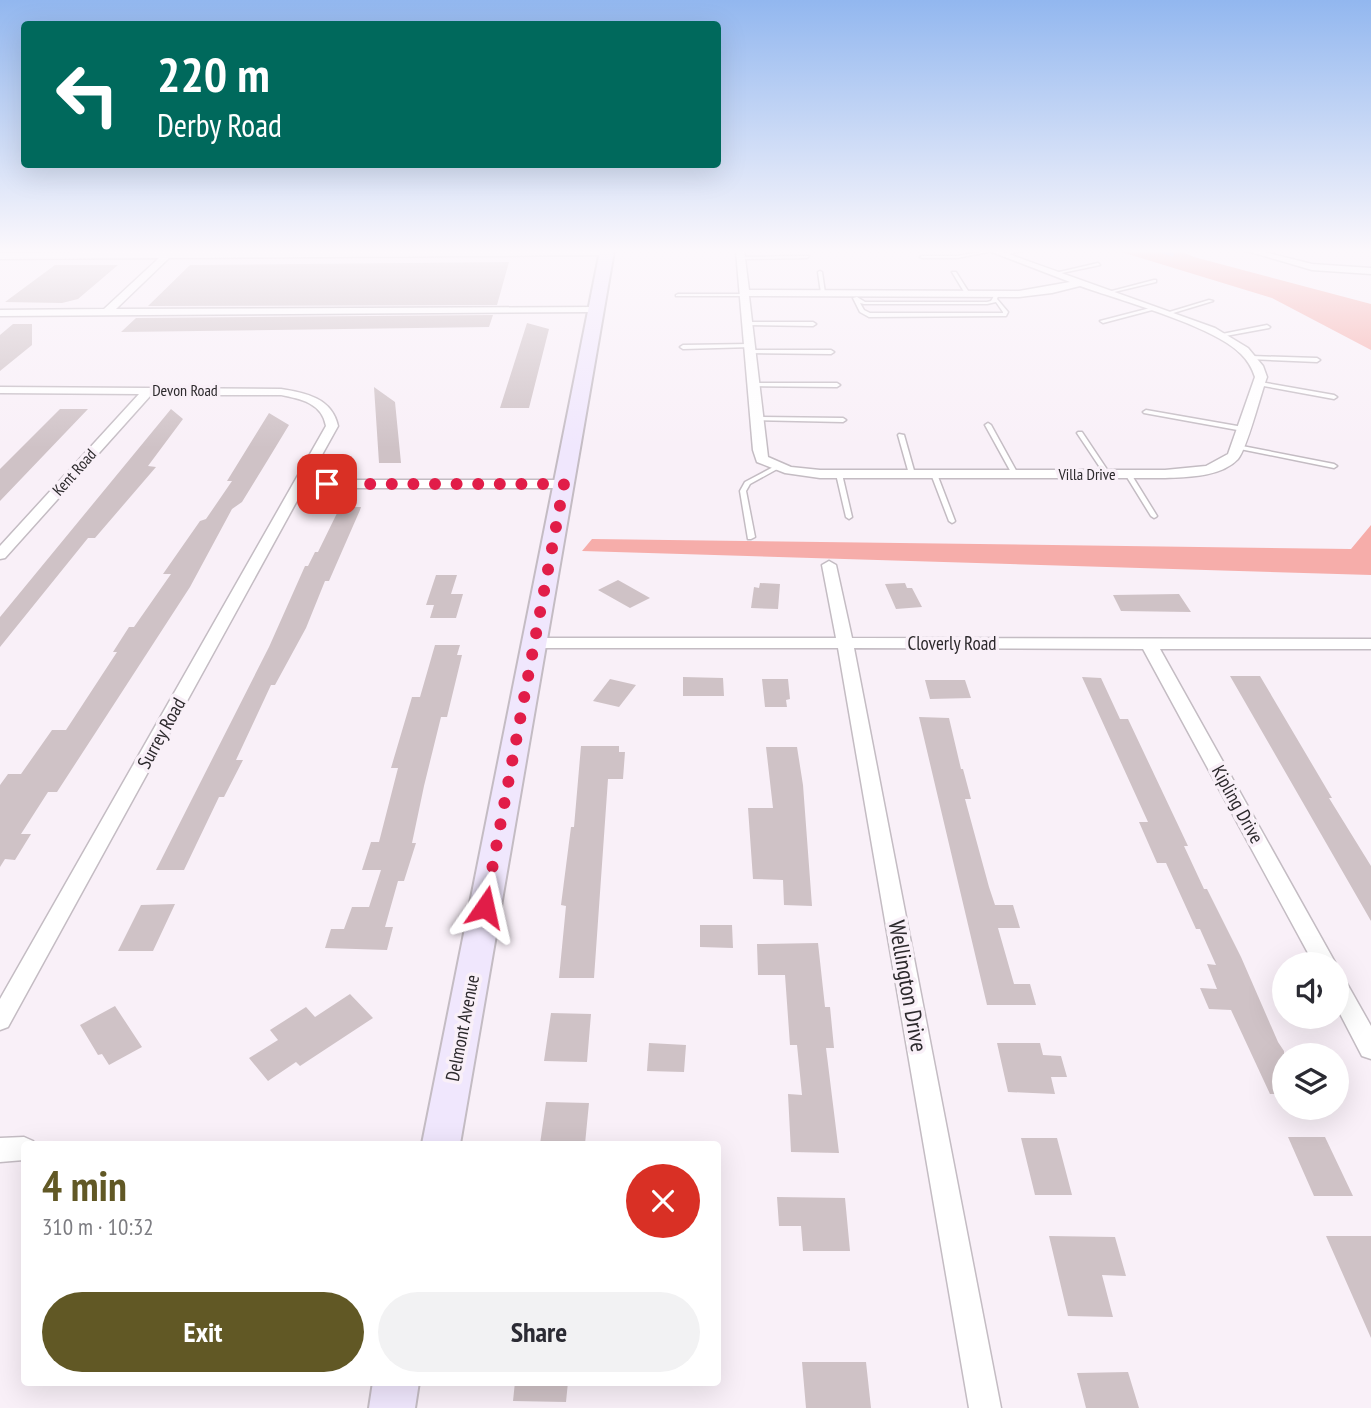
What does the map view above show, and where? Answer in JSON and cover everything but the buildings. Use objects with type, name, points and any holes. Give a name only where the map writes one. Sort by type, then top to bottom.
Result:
[{"type":"street","name":"Delmont Avenue","points":[[442,1141],[595,317]]},
{"type":"street","points":[[747,317],[762,458],[777,467]]},
{"type":"street","points":[[1177,317],[1220,335],[1251,358],[1261,377],[1237,447]]},
{"type":"street","name":"Devon Road","points":[[0,390],[262,390],[308,398],[327,410],[332,417],[330,432],[323,445]]},
{"type":"street","name":"Kent Road","points":[[0,555],[149,390]]},
{"type":"street","name":"Surrey Road","points":[[0,1020],[323,445]]},
{"type":"street","name":"Villa Drive","points":[[777,467],[799,473],[839,474],[1175,474],[1209,469],[1227,462],[1234,456],[1237,447]]},
{"type":"street","points":[[301,484],[564,484]]},
{"type":"street","name":"Wellington Drive","points":[[829,565],[985,1408]]},
{"type":"street","name":"Cloverly Road","points":[[534,643],[1371,645]]},
{"type":"street","name":"Kipling Drive","points":[[1149,644],[1318,952]]},
{"type":"street","points":[[1349,1008],[1371,1049]]},
{"type":"street","points":[[0,1150],[21,1149]]},
{"type":"street","points":[[392,1408],[396,1386]]},
{"type":"lane","points":[[1103,321],[1120,317]]},
{"type":"lane","points":[[747,324],[813,324]]},
{"type":"lane","points":[[1220,335],[1267,327]]},
{"type":"lane","points":[[683,347],[831,352]]},
{"type":"lane","points":[[1251,358],[1317,360]]},
{"type":"lane","points":[[1260,383],[1334,397]]},
{"type":"lane","points":[[753,385],[837,385]]},
{"type":"lane","points":[[1146,412],[1243,429]]},
{"type":"lane","points":[[757,419],[843,420]]},
{"type":"lane","points":[[988,425],[1015,474]]},
{"type":"lane","points":[[1080,433],[1107,474]]},
{"type":"lane","points":[[901,435],[912,474]]},
{"type":"lane","points":[[1237,447],[1334,466]]},
{"type":"lane","points":[[751,537],[743,491],[747,483],[777,467]]},
{"type":"lane","points":[[839,474],[849,517]]},
{"type":"lane","points":[[934,474],[953,521]]},
{"type":"lane","points":[[1128,474],[1154,516]]},
{"type":"shaded area","points":[[1308,317],[1371,317],[1371,350]]},
{"type":"shaded area","points":[[1371,525],[1371,575],[582,551],[592,539],[1351,549]]},
{"type":"route","points":[[327,484],[564,484],[485,907]]}]
